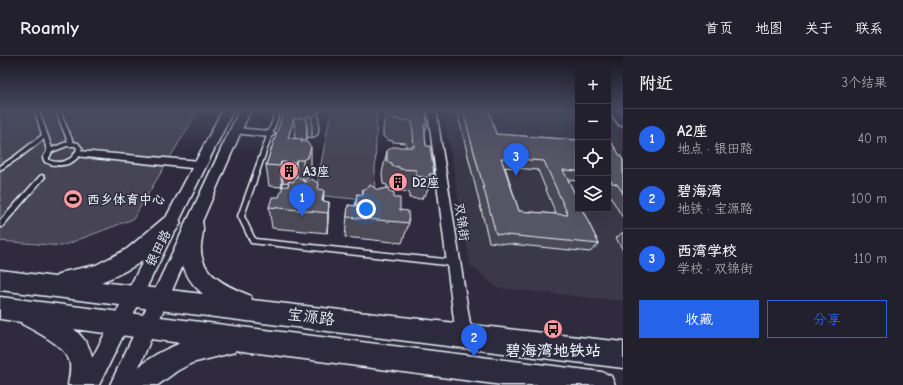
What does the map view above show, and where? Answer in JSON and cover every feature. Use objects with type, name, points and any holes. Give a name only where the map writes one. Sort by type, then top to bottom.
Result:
[{"type":"main road","points":[[46,286],[91,277],[124,264],[147,247],[171,223]]},
{"type":"main road","points":[[194,224],[191,258],[195,270],[205,282],[214,289],[261,311]]},
{"type":"main road","name":"宝源路","points":[[0,280],[623,355]]},
{"type":"main road","points":[[4,308],[602,385]]},
{"type":"main road","points":[[4,308],[31,317],[49,326],[74,344],[81,356],[83,375],[81,385]]},
{"type":"main road","points":[[139,385],[164,364],[184,353],[207,345],[246,340]]},
{"type":"street","name":"银田路","points":[[88,385],[220,126]]},
{"type":"street","name":"银田路","points":[[120,385],[238,126]]},
{"type":"street","name":"双锦街","points":[[434,126],[464,336]]},
{"type":"street","points":[[236,131],[270,134]]},
{"type":"street","points":[[79,154],[201,165]]},
{"type":"lane","points":[[43,126],[50,151]]},
{"type":"lane","points":[[64,126],[71,143]]},
{"type":"lane","points":[[273,126],[240,216],[253,241],[454,263]]},
{"type":"lane","points":[[0,168],[18,157],[45,134]]},
{"type":"lane","points":[[71,143],[76,144],[80,148],[79,154],[71,160],[54,164],[47,161],[46,158],[50,151],[60,145],[71,143]]},
{"type":"lane","points":[[0,225],[42,177]]},
{"type":"shaded area","name":"西乡体育中心","points":[[0,126],[189,126],[133,219],[62,246],[0,241]]},
{"type":"shaded area","points":[[328,126],[376,126],[374,201],[315,195]]},
{"type":"shaded area","points":[[446,126],[575,126],[575,212],[611,212],[611,126],[623,143],[623,301],[497,288],[470,265]]},
{"type":"building","points":[[279,126],[291,126],[288,138],[302,139],[301,142],[307,142],[311,147],[308,157],[303,160],[296,160],[295,163],[281,162],[280,166],[266,165]]},
{"type":"building","points":[[412,126],[424,126],[426,146],[430,146],[434,174],[429,174],[430,178],[416,176],[416,170],[400,169],[399,167],[392,166],[392,163],[387,162],[387,151],[392,147],[414,147]]},
{"type":"building","points":[[467,126],[494,126],[496,134],[575,140],[575,171],[563,170],[575,194],[575,212],[583,212],[599,244],[496,234]],"holes":[[[501,158],[544,161],[568,215],[519,211]]]},
{"type":"building","points":[[611,143],[623,160],[623,193],[617,184],[612,183]]},
{"type":"building","points":[[297,177],[305,182],[312,179],[319,184],[318,189],[324,190],[322,201],[329,202],[328,213],[269,207],[272,197],[279,197],[283,186],[288,186],[289,181],[293,182]]},
{"type":"building","points":[[370,185],[378,190],[387,188],[390,192],[394,192],[394,198],[400,198],[400,210],[408,211],[409,223],[347,217],[348,205],[356,206],[357,194],[363,195],[363,189],[367,189]]},
{"type":"place","name":"A3座","points":[[289,171]]},
{"type":"place","name":"西湾学校","points":[[516,176]]},
{"type":"place","name":"D2座","points":[[398,182]]},
{"type":"place","name":"西乡体育中心","points":[[73,199]]},
{"type":"place","name":"A2座","points":[[302,217]]},
{"type":"place","name":"碧海湾地铁站","points":[[553,329]]},
{"type":"place","name":"碧海湾","points":[[474,357]]}]
